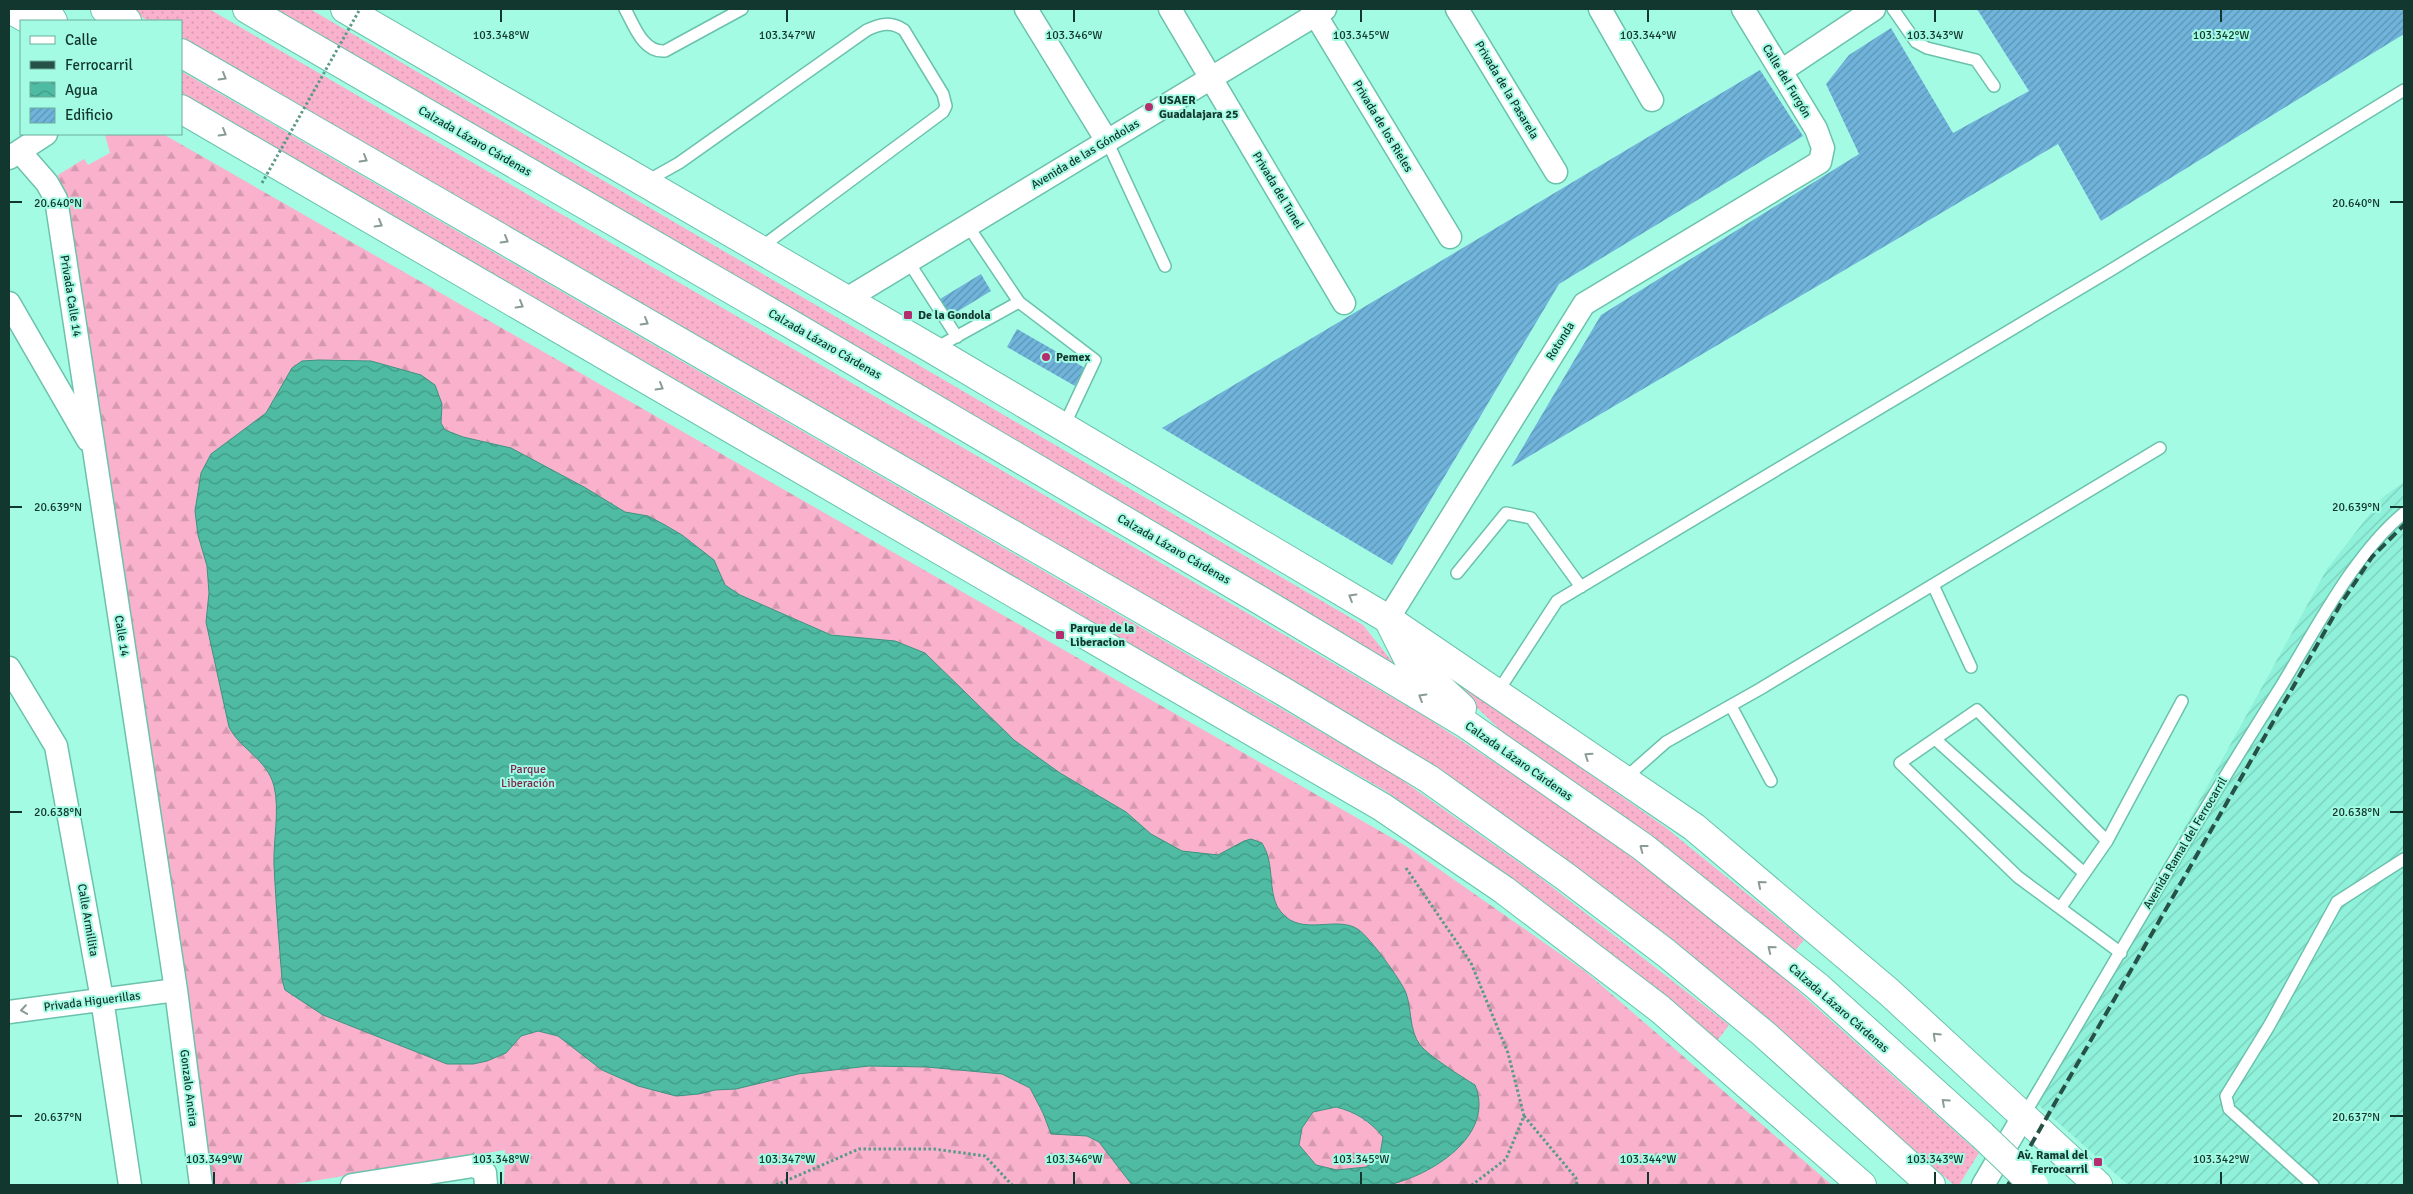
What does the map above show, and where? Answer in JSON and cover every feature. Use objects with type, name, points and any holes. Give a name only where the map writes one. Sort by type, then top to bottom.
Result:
[{"type":"main road","points":[[10,9],[29,20]]},
{"type":"main road","points":[[45,9],[52,20]]},
{"type":"main road","points":[[105,9],[125,20]]},
{"type":"main road","name":"Calzada Lázaro Cárdenas","points":[[247,9],[1272,607],[1466,724],[1643,847],[1809,980],[1982,1135],[2034,1185]]},
{"type":"main road","points":[[345,9],[932,350],[1388,619],[1694,828],[1882,986],[2098,1185]]},
{"type":"main road","points":[[182,54],[1281,690],[1429,779],[1566,877],[1666,953],[1764,1034],[1931,1185]]},
{"type":"main road","points":[[182,110],[1382,807],[1504,890],[1660,1009],[1862,1185]]},
{"type":"main road","points":[[1388,619],[1407,656],[1526,766]]},
{"type":"street","points":[[1026,9],[1107,141]]},
{"type":"street","name":"Privada del Tunel","points":[[1170,9],[1344,303]]},
{"type":"street","name":"Privada de la Pasarela","points":[[1457,9],[1556,172]]},
{"type":"street","points":[[1600,9],[1652,100]]},
{"type":"street","name":"Calle del Furgón","points":[[1743,9],[1819,135],[1822,141],[1822,155]]},
{"type":"street","points":[[1781,71],[1874,9]]},
{"type":"street","name":"Avenida de las Góndolas","points":[[845,300],[1211,78],[1317,11]]},
{"type":"street","name":"Privada de los Rieles","points":[[1317,11],[1450,237]]},
{"type":"street","points":[[15,155],[45,135]]},
{"type":"street","name":"Privada Calle 14","points":[[15,155],[47,184],[56,199],[94,452]]},
{"type":"street","name":"Rotonda","points":[[1388,619],[1584,304],[1814,167],[1820,162],[1822,155]]},
{"type":"street","name":"Calle 14","points":[[9,303],[94,452],[176,990]]},
{"type":"street","name":"Calle Armillita","points":[[9,668],[56,746],[102,999],[130,1185]]},
{"type":"street","name":"Privada Higuerillas","points":[[9,1012],[176,990]]},
{"type":"street","name":"Gonzalo Ancira","points":[[176,990],[201,1185]]},
{"type":"street","name":"Avenida Ramal del Ferrocarril","points":[[1983,1185],[2023,1117]]},
{"type":"street","points":[[352,1185],[465,1167],[483,1176]]},
{"type":"lane","points":[[625,9],[645,44],[655,51],[665,51],[742,9]]},
{"type":"lane","points":[[1893,9],[1916,42],[1927,48],[1976,60],[1994,86]]},
{"type":"lane","points":[[644,183],[679,163],[867,30],[878,24],[898,26],[904,30],[943,94],[946,106],[944,112],[759,249]]},
{"type":"lane","points":[[1497,693],[1557,601],[2111,270],[2404,90]]},
{"type":"lane","points":[[1107,141],[1165,266]]},
{"type":"lane","points":[[968,226],[1020,302],[1095,360],[1063,427]]},
{"type":"lane","points":[[908,262],[957,337]]},
{"type":"lane","points":[[932,350],[1020,302]]},
{"type":"lane","points":[[1623,780],[1666,742],[1731,706],[2160,448]]},
{"type":"lane","points":[[1457,573],[1506,513],[1531,518],[1581,587]]},
{"type":"lane","name":"Avenida Ramal del Ferrocarril","points":[[2023,1117],[2233,762],[2362,556],[2389,525],[2404,513]]},
{"type":"lane","points":[[1933,585],[1972,667]]},
{"type":"lane","points":[[2061,907],[2107,842],[2182,701]]},
{"type":"lane","points":[[1731,706],[1771,782]]},
{"type":"lane","points":[[2107,842],[1977,710],[1900,764],[2018,877],[2121,953]]},
{"type":"lane","points":[[1935,739],[2084,873]]},
{"type":"lane","points":[[2313,1185],[2229,1109],[2226,1096],[2269,1026],[2337,902],[2404,859]]},
{"type":"path","points":[[262,184],[360,9]]},
{"type":"path","points":[[1406,868],[1471,963],[1508,1054],[1524,1116],[1576,1178],[1577,1185]]},
{"type":"path","points":[[1472,1185],[1506,1159],[1524,1116]]},
{"type":"path","points":[[776,1185],[859,1148],[934,1149],[985,1156],[1012,1185]]},
{"type":"shaded area","points":[[2404,482],[2404,1185],[2128,1185],[2034,1101],[2327,569],[2383,497]]},
{"type":"green space","points":[[127,9],[209,9],[1424,716],[1585,822],[1740,939],[1979,1153],[1959,1185],[1954,1185],[1712,972],[1560,857],[182,41],[182,20],[147,20]]},
{"type":"green space","points":[[263,9],[310,9],[1363,625],[1403,675]]},
{"type":"green space","points":[[182,72],[1392,773],[1538,876],[1729,1025],[1717,1041],[1529,890],[1384,790],[182,98]]},
{"type":"green space","name":"Parque Liberación","points":[[105,135],[165,135],[1406,846],[1586,972],[1832,1185],[504,1185],[505,1150],[288,1185],[207,1185],[58,175],[84,159],[88,165],[110,153]]},
{"type":"green space","points":[[1424,658],[1665,827],[1804,940],[1793,953],[1524,752]]},
{"type":"water","points":[[302,361],[371,361],[421,375],[435,385],[442,404],[441,423],[445,430],[463,437],[511,448],[584,487],[625,512],[648,516],[665,525],[682,535],[714,560],[725,585],[740,595],[831,635],[895,641],[925,653],[1014,740],[1060,773],[1126,812],[1151,834],[1182,851],[1218,855],[1251,839],[1262,843],[1270,864],[1275,900],[1281,912],[1289,920],[1299,924],[1340,924],[1350,926],[1364,934],[1392,969],[1403,987],[1408,1000],[1414,1033],[1420,1045],[1454,1072],[1475,1085],[1479,1104],[1476,1121],[1468,1137],[1440,1163],[1422,1173],[1388,1185],[1132,1185],[1099,1142],[1087,1136],[1051,1134],[1030,1088],[1002,1074],[927,1067],[869,1066],[798,1074],[736,1089],[676,1096],[638,1086],[602,1070],[558,1036],[538,1031],[521,1036],[506,1053],[487,1061],[473,1064],[447,1064],[323,1015],[285,990],[282,979],[274,866],[276,796],[271,777],[266,768],[240,742],[229,727],[206,622],[209,593],[207,566],[198,535],[195,511],[201,473],[211,454],[266,413],[292,368]],"holes":[[[1336,1107],[1362,1118],[1383,1137],[1380,1155],[1376,1161],[1366,1167],[1337,1170],[1316,1165],[1299,1145],[1302,1128],[1313,1112]]]},
{"type":"building","points":[[1977,9],[2404,9],[2404,34],[2101,221],[2058,144],[1511,467],[1601,315],[1859,154],[1826,84],[1849,55],[1891,28],[1953,133],[2029,91]]},
{"type":"building","points":[[1760,70],[1803,136],[1559,284],[1392,565],[1162,428]]},
{"type":"building","points":[[981,274],[991,291],[950,316],[940,299]]},
{"type":"building","name":"Pemex","points":[[1017,329],[1085,368],[1075,386],[1007,347]]},
{"type":"railway","points":[[2008,1185],[2340,605],[2372,557],[2404,525]]},
{"type":"place","name":"USAER Guadalajara 25","points":[[1149,107]]},
{"type":"place","name":"De la Gondola","points":[[908,315]]},
{"type":"place","name":"Pemex","points":[[1046,357]]},
{"type":"place","name":"Parque de la Liberacion","points":[[1060,635]]},
{"type":"place","name":"Av. Ramal del Ferrocarril","points":[[2098,1162]]}]
